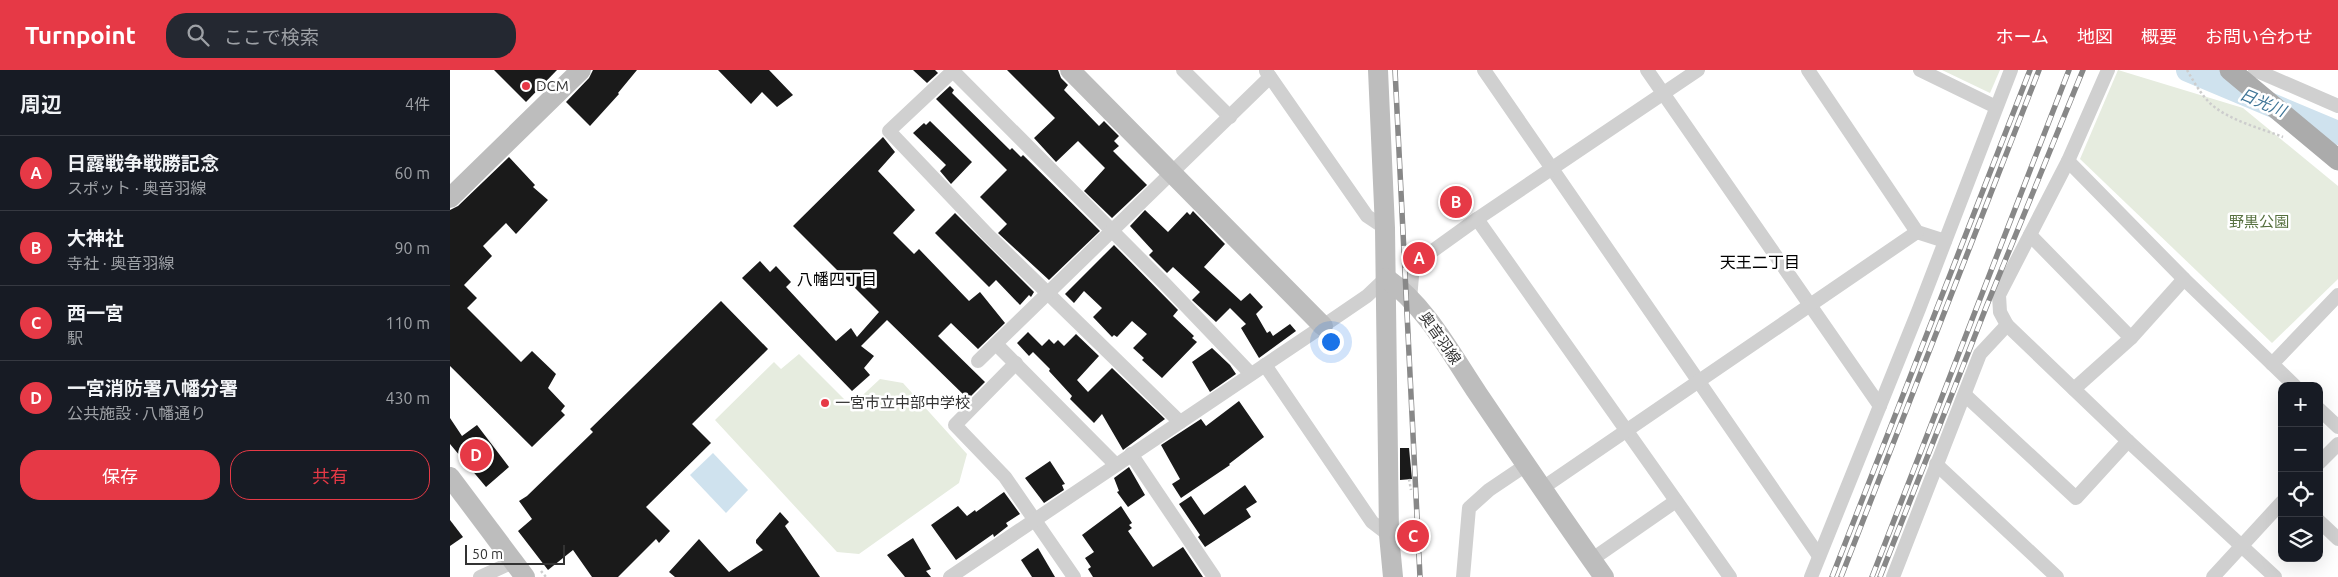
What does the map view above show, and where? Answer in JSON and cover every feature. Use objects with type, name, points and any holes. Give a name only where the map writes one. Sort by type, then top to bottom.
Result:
[{"type":"main road","points":[[2230,70],[2338,160]]},
{"type":"main road","points":[[2251,70],[2338,144]]},
{"type":"street","points":[[450,198],[581,70]]},
{"type":"street","points":[[1180,422],[988,234],[889,131],[953,70],[1252,374]]},
{"type":"street","points":[[1070,70],[1323,326]]},
{"type":"street","points":[[1183,70],[1230,117]]},
{"type":"street","points":[[1378,70],[1385,228],[1389,535],[1393,577]]},
{"type":"street","points":[[1484,70],[1820,556]]},
{"type":"street","points":[[1647,70],[1880,406]]},
{"type":"street","points":[[1410,299],[1413,265],[1477,219],[1698,70]]},
{"type":"street","points":[[1808,70],[1917,232],[1945,241]]},
{"type":"street","points":[[1920,70],[1996,107]]},
{"type":"street","points":[[1811,577],[2011,70]]},
{"type":"street","points":[[2255,70],[2338,106]]},
{"type":"street","points":[[2107,71],[2068,161],[1999,295],[2000,312],[2007,325],[2128,441],[2275,577]]},
{"type":"street","points":[[978,361],[1230,117],[1268,73],[1367,216],[1385,228]]},
{"type":"street","points":[[2068,161],[2184,280],[2291,382]]},
{"type":"street","points":[[1477,219],[1730,577]]},
{"type":"street","points":[[1541,489],[1917,232]]},
{"type":"street","points":[[2030,235],[2131,338]]},
{"type":"street","points":[[950,577],[1367,296],[1386,278]]},
{"type":"street","name":"奥音羽線","points":[[1386,278],[1401,289],[1426,316],[1541,489],[1604,577]]},
{"type":"street","points":[[2074,389],[2131,338],[2184,280]]},
{"type":"street","points":[[2272,364],[2338,294]]},
{"type":"street","points":[[1893,577],[1980,354],[2007,325]]},
{"type":"street","points":[[996,344],[1116,465]]},
{"type":"street","points":[[1016,364],[955,425],[1005,477],[1074,577]]},
{"type":"street","points":[[1265,365],[1372,522],[1389,535]]},
{"type":"street","points":[[1965,395],[2076,498],[2128,441]]},
{"type":"street","points":[[2323,413],[2338,427]]},
{"type":"street","points":[[2323,459],[2338,444]]},
{"type":"street","points":[[1132,454],[1214,577]]},
{"type":"street","points":[[1936,464],[2057,577]]},
{"type":"street","points":[[1462,577],[1469,508],[1488,490],[1526,465]]},
{"type":"street","points":[[450,477],[519,570],[480,577]]},
{"type":"street","points":[[1591,560],[1676,502]]},
{"type":"street","points":[[2213,577],[2278,506]]},
{"type":"street","points":[[2323,525],[2338,539]]},
{"type":"path","points":[[2187,70],[2200,92],[2212,105],[2230,117],[2284,138]]},
{"type":"path","points":[[1410,480],[1411,490]]},
{"type":"green space","points":[[1942,70],[2000,70],[1990,93]]},
{"type":"green space","name":"野黒公園","points":[[2118,70],[2243,108],[2338,186],[2338,279],[2272,343],[2080,159]]},
{"type":"green space","points":[[799,354],[851,406],[880,379],[903,383],[967,454],[959,483],[859,554],[837,552],[715,420],[774,362],[781,369]]},
{"type":"water","points":[[713,453],[748,490],[726,513],[690,475]]},
{"type":"building","name":"DCM","points":[[494,70],[557,70],[526,102]]},
{"type":"building","points":[[593,70],[637,70],[619,94],[590,126],[566,102],[589,78]]},
{"type":"building","points":[[718,70],[769,70],[793,95],[777,107],[762,92],[751,104]]},
{"type":"building","points":[[913,70],[935,70],[938,73],[927,83]]},
{"type":"building","points":[[1007,70],[1058,70],[1061,78],[1068,85],[1064,90],[1099,126],[1104,121],[1119,136],[1114,141],[1119,146],[1113,151],[1147,185],[1112,218],[1084,191],[1105,168],[1078,141],[1056,162],[1034,138],[1055,118]]},
{"type":"building","points":[[950,86],[954,90],[952,93],[1010,150],[1012,148],[1021,157],[1023,155],[1100,231],[1049,280],[998,233],[1007,224],[980,197],[1007,170],[936,99]]},
{"type":"building","points":[[930,121],[972,162],[951,184],[940,171],[946,165],[913,133],[924,123],[926,125]]},
{"type":"building","points":[[883,137],[895,152],[878,171],[915,210],[893,233],[914,254],[919,249],[969,301],[980,292],[1005,323],[978,349],[951,323],[938,336],[985,382],[968,399],[887,320],[861,346],[874,356],[864,368],[870,375],[852,391],[742,278],[760,261],[770,272],[776,266],[791,282],[786,287],[836,341],[851,328],[857,337],[879,312],[793,226]]},
{"type":"building","points":[[509,157],[535,185],[533,187],[548,200],[516,234],[506,223],[483,246],[492,256],[464,285],[477,298],[467,308],[521,362],[532,351],[556,374],[548,388],[565,406],[561,411],[565,415],[532,447],[450,366],[450,210],[458,206]]},
{"type":"building","points":[[1145,210],[1168,232],[1187,212],[1190,215],[1193,211],[1225,244],[1204,267],[1241,301],[1250,293],[1263,307],[1256,314],[1267,333],[1270,331],[1273,336],[1290,324],[1296,331],[1259,358],[1241,328],[1246,324],[1230,308],[1216,322],[1192,300],[1200,292],[1173,267],[1167,273],[1149,255],[1153,251],[1130,226]]},
{"type":"building","points":[[955,213],[1034,292],[1031,297],[1029,295],[1020,305],[996,280],[989,287],[935,233]]},
{"type":"building","points":[[1114,245],[1178,310],[1173,316],[1194,336],[1192,338],[1197,342],[1162,378],[1142,360],[1144,358],[1133,348],[1147,334],[1132,321],[1117,337],[1114,335],[1112,337],[1093,317],[1102,308],[1084,291],[1074,303],[1065,294]]},
{"type":"building","points":[[721,301],[768,349],[692,424],[711,443],[646,507],[670,531],[659,543],[656,539],[618,577],[592,577],[573,550],[548,570],[518,531],[532,519],[519,501],[527,496],[593,432],[590,429]]},
{"type":"building","points":[[1028,332],[1042,346],[1049,339],[1054,344],[1058,340],[1064,346],[1076,334],[1099,356],[1077,380],[1088,392],[1112,368],[1165,419],[1123,450],[1102,414],[1094,423],[1070,399],[1072,396],[1049,371],[1050,369],[1033,352],[1029,356],[1017,343]]},
{"type":"building","points":[[1212,348],[1230,365],[1236,374],[1210,392],[1192,362]]},
{"type":"building","points":[[1239,401],[1264,437],[1230,465],[1181,498],[1172,484],[1180,479],[1161,445],[1201,419],[1206,426]]},
{"type":"building","points":[[450,418],[462,436],[477,425],[509,467],[486,487],[450,444]]},
{"type":"building","points":[[1400,448],[1409,448],[1412,479],[1400,480]]},
{"type":"building","points":[[1050,461],[1065,484],[1062,485],[1064,490],[1044,503],[1025,478]]},
{"type":"building","points":[[1129,467],[1145,495],[1128,507],[1117,492],[1119,491],[1114,478]]},
{"type":"building","points":[[1245,485],[1257,502],[1246,509],[1251,517],[1205,547],[1198,537],[1200,535],[1179,504],[1191,496],[1204,515]]},
{"type":"building","points":[[1004,492],[1020,514],[1006,523],[1008,526],[994,537],[993,534],[956,560],[931,525],[958,506],[967,516],[975,510],[976,512]]},
{"type":"building","points":[[1121,506],[1132,523],[1129,525],[1132,528],[1128,531],[1153,567],[1183,547],[1203,577],[1093,577],[1088,569],[1091,567],[1085,558],[1094,552],[1082,535]]},
{"type":"building","points":[[780,512],[789,522],[785,526],[820,577],[675,577],[669,572],[699,539],[729,572],[763,550],[756,543],[756,540]]},
{"type":"building","points":[[450,520],[463,537],[450,546]]},
{"type":"building","points":[[913,538],[931,569],[926,571],[931,577],[905,577],[887,555]]},
{"type":"building","points":[[1038,548],[1055,577],[1032,577],[1021,560]]},
{"type":"waterway","name":"日光川","points":[[2188,70],[2338,133]]},
{"type":"railway","points":[[1395,70],[1420,577]]},
{"type":"railway","points":[[1832,577],[2030,70]]},
{"type":"railway","points":[[1841,577],[2039,70]]},
{"type":"railway","points":[[1872,577],[2069,70]]},
{"type":"railway","points":[[1880,577],[1987,305],[2083,70]]},
{"type":"place","name":"DCM","points":[[526,86]]},
{"type":"place","name":"大神社","points":[[1456,202]]},
{"type":"place","name":"日露戦争戦勝記念","points":[[1419,258]]},
{"type":"place","name":"一宮市立中部中学校","points":[[825,403]]},
{"type":"place","name":"一宮消防署八幡分署","points":[[476,455]]},
{"type":"place","name":"西一宮","points":[[1413,536]]},
{"type":"district","name":"天王二丁目","points":[[1760,262]]},
{"type":"district","name":"八幡四丁目","points":[[837,279]]}]
